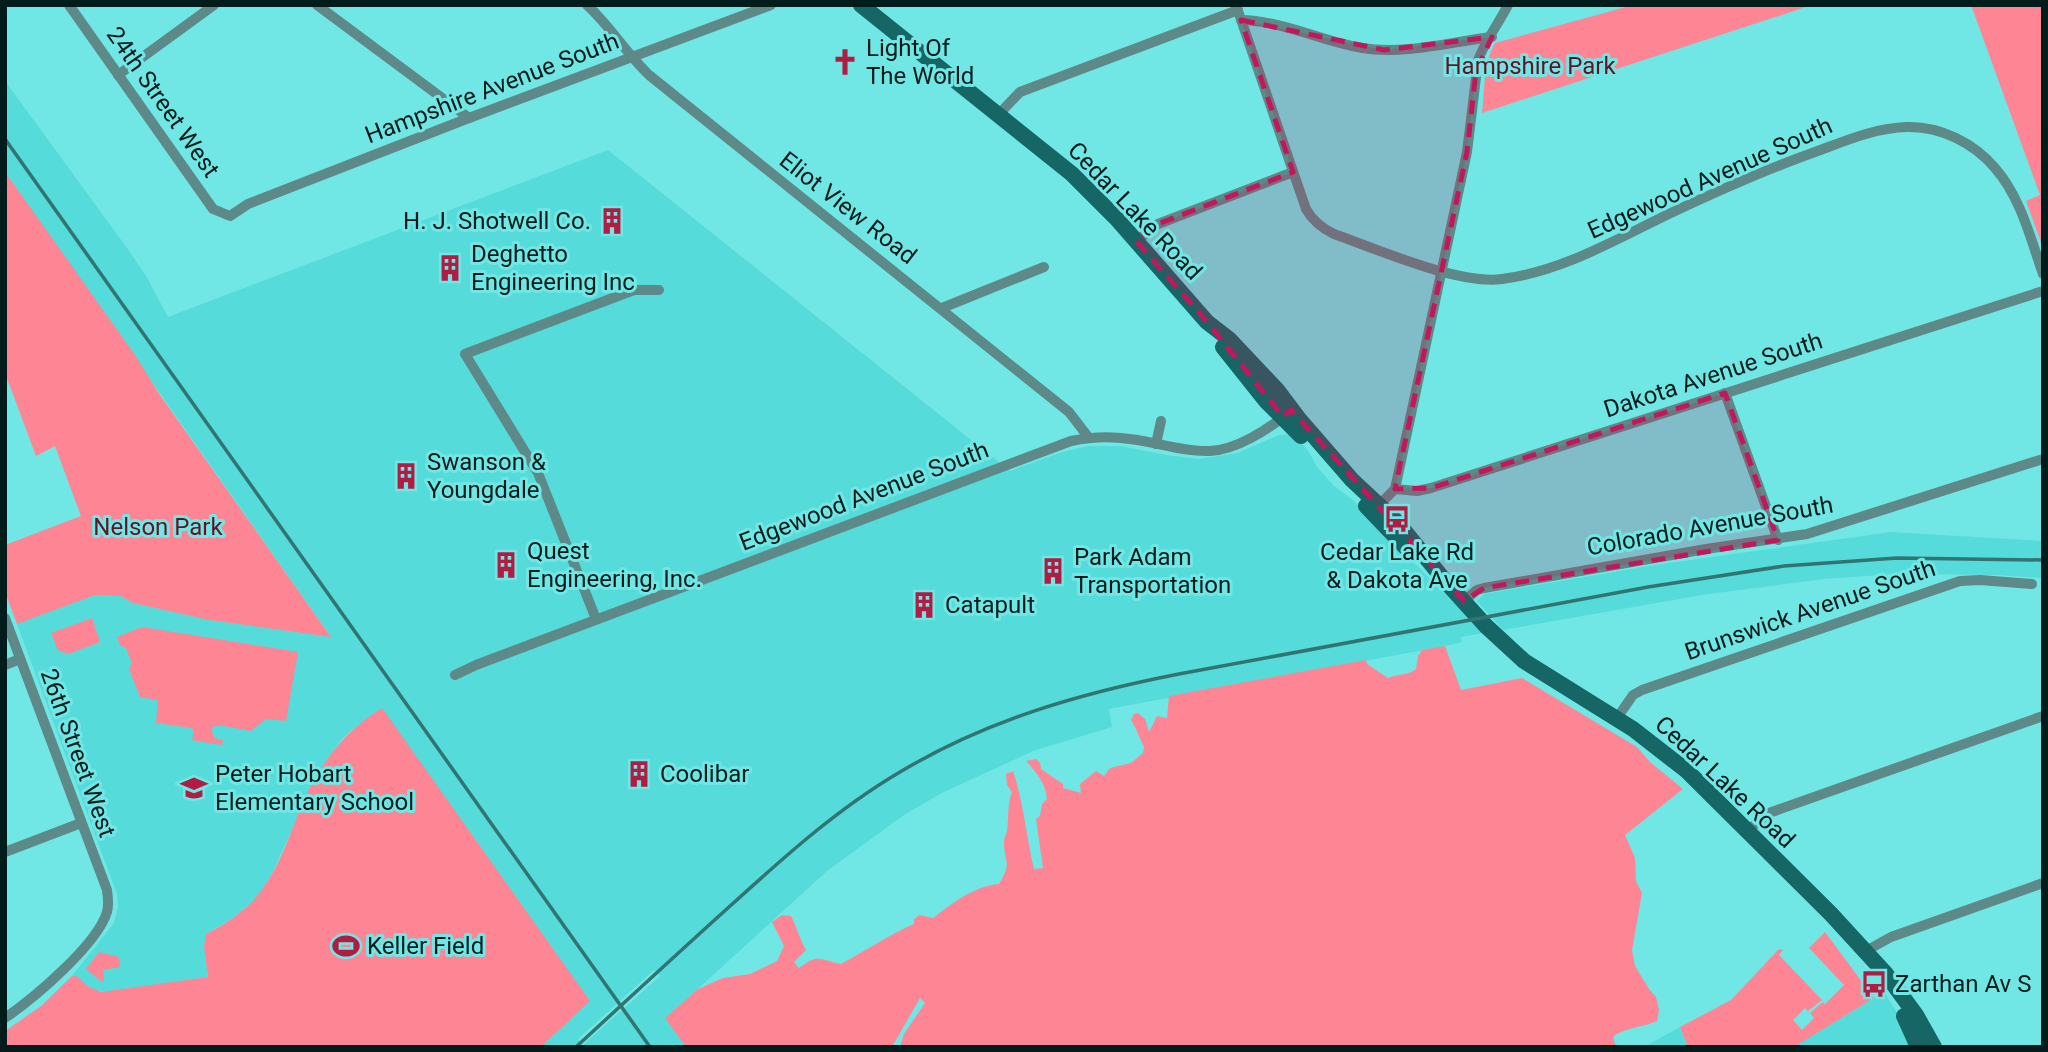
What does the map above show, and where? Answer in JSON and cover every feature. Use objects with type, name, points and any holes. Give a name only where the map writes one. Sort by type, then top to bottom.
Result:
[{"type":"street","name":"24th Street West","points":[[69,5],[213,209],[230,216]]},
{"type":"street","points":[[118,75],[214,5]]},
{"type":"street","points":[[317,5],[469,118]]},
{"type":"street","name":"Eliot View Road","points":[[587,5],[631,58],[649,75],[1069,412],[1089,438]]},
{"type":"street","name":"Hampshire Avenue South","points":[[230,216],[248,204],[771,5]]},
{"type":"street","name":"Cedar Lake Road","points":[[861,5],[1072,174],[1136,241],[1207,322],[1229,339],[1278,391],[1287,413],[1352,480],[1375,509],[1398,523],[1445,581],[1506,645],[1524,661],[1617,718],[1669,755],[1831,914],[1896,987],[1934,1047]]},
{"type":"street","points":[[1375,509],[1395,489],[1471,133],[1476,71],[1481,51],[1492,37],[1508,5]]},
{"type":"street","points":[[999,114],[1020,92],[1238,12],[1345,44],[1384,50],[1492,37]]},
{"type":"street","name":"Edgewood Avenue South","points":[[1238,12],[1306,209],[1312,219],[1322,229],[1441,271],[1486,281],[1556,266],[1585,256],[1673,212],[1791,161],[1885,128],[1909,127],[1933,129],[1955,138],[1977,150],[1995,167],[2011,189],[2020,209],[2043,274]]},
{"type":"street","points":[[1136,241],[1158,224],[1293,172]]},
{"type":"street","points":[[942,308],[1044,267]]},
{"type":"street","points":[[596,620],[538,473],[464,354],[634,290],[659,290]]},
{"type":"street","name":"Dakota Avenue South","points":[[1395,489],[1417,491],[1432,488],[2043,291]]},
{"type":"street","points":[[1725,393],[1778,540]]},
{"type":"street","name":"Edgewood Avenue South","points":[[455,675],[1071,441],[1089,438],[1129,439],[1178,449],[1212,451],[1263,430],[1287,413]]},
{"type":"street","points":[[1156,443],[1161,421]]},
{"type":"street","name":"Colorado Avenue South","points":[[1464,601],[1477,590],[1484,588],[1706,549],[1778,540],[1820,530],[2043,459]]},
{"type":"street","name":"Brunswick Avenue South","points":[[1617,718],[1633,695],[1642,690],[1960,581],[2032,584]]},
{"type":"street","name":"26th Street West","points":[[5,618],[107,890],[108,903],[104,918],[61,973],[5,1018]]},
{"type":"street","points":[[5,665],[20,659]]},
{"type":"street","points":[[1747,831],[1769,813],[2043,716]]},
{"type":"street","points":[[5,852],[81,823]]},
{"type":"street","points":[[1864,952],[1891,937],[2043,883]]},
{"type":"street","name":"Cedar Lake Road","points":[[1864,952],[1905,1017],[1918,1047]]},
{"type":"highlighted area","points":[[1241,20],[1384,50],[1492,37],[1476,71],[1467,152],[1395,489],[1431,488],[1725,393],[1778,540],[1484,588],[1464,601],[1291,410],[1283,417],[1207,322],[1136,241],[1158,224],[1293,172]]},
{"type":"shaded area","points":[[5,81],[127,248],[168,317],[608,150],[1010,471],[1059,453],[1088,446],[1121,446],[1199,459],[1237,453],[1279,435],[1292,434],[1334,486],[1353,500],[1483,633],[1461,637],[1462,642],[1445,646],[1109,709],[1112,727],[1033,751],[942,793],[904,815],[827,871],[666,1018],[686,1047],[541,1047],[590,1001],[510,890],[353,729],[341,740],[316,777],[268,882],[255,899],[236,916],[206,934],[204,947],[208,977],[108,992],[96,991],[72,976],[114,923],[118,907],[117,894],[17,624],[95,595],[121,596],[133,603],[209,620],[331,637],[5,172]],"holes":[[[654,970],[660,976],[583,1045],[578,1039]]]},
{"type":"shaded area","points":[[1891,532],[2043,541],[2043,578],[1894,574],[1824,579],[1702,595],[1503,630],[1477,601],[1484,594],[1655,565]]},
{"type":"shaded area","points":[[1884,992],[1915,1047],[1794,1047]]},
{"type":"shaded area","points":[[1680,1027],[1688,1047],[1644,1047]]},
{"type":"green space","name":"Hampshire Park","points":[[1633,5],[1812,5],[1482,113],[1486,68],[1495,43]]},
{"type":"green space","points":[[1971,5],[2043,5],[2043,248],[2026,201],[2040,195]]},
{"type":"green space","name":"Nelson Park","points":[[5,172],[331,637],[209,620],[133,603],[121,596],[95,595],[17,624],[5,592],[5,545],[81,516],[55,446],[36,456],[5,373]]},
{"type":"green space","points":[[92,618],[100,642],[68,654],[58,650],[51,633]]},
{"type":"green space","points":[[142,627],[298,652],[286,721],[266,719],[251,731],[219,725],[211,728],[214,738],[223,740],[222,745],[192,740],[194,731],[191,728],[156,723],[158,700],[140,697],[129,669],[132,663],[126,648],[120,645],[117,637]]},
{"type":"green space","points":[[1445,646],[1461,690],[1522,678],[1637,747],[1650,762],[1683,789],[1625,835],[1635,858],[1636,881],[1642,893],[1632,950],[1635,966],[1656,997],[1659,1010],[1657,1021],[1613,1037],[1616,1047],[900,1047],[904,1034],[925,1003],[920,998],[892,1047],[686,1047],[665,1018],[698,989],[723,978],[750,974],[777,961],[784,946],[772,922],[782,915],[791,916],[806,950],[794,962],[799,968],[815,959],[841,964],[914,924],[914,919],[920,915],[933,918],[972,892],[999,884],[1007,866],[1004,841],[1012,792],[1007,785],[1006,774],[1013,771],[1034,869],[1043,868],[1036,819],[1047,799],[1040,778],[1026,761],[1036,759],[1041,769],[1063,784],[1063,788],[1081,793],[1080,784],[1096,771],[1104,776],[1110,768],[1131,763],[1143,753],[1144,746],[1131,720],[1134,714],[1138,713],[1145,719],[1149,732],[1157,716],[1167,718],[1169,696],[1366,660],[1367,664],[1388,678],[1416,669],[1422,650]]},
{"type":"green space","points":[[382,708],[590,1001],[541,1047],[5,1047],[5,1031],[41,1006],[72,976],[101,992],[208,977],[204,947],[206,934],[233,918],[257,896],[278,862],[318,773],[346,737]]},
{"type":"green space","points":[[1825,932],[1874,998],[1794,1047],[1688,1047],[1680,1027],[1731,1000],[1779,949],[1783,950],[1779,955],[1822,1000],[1808,1011],[1805,1008],[1793,1020],[1802,1030],[1814,1018],[1810,1013],[1823,1002],[1825,1004],[1844,985],[1809,948]]},
{"type":"green space","points":[[99,952],[119,957],[120,967],[103,970],[104,981],[86,969]]},
{"type":"railway","points":[[5,139],[650,1047]]},
{"type":"railway","points":[[576,1047],[770,870],[854,802],[933,754],[967,737],[1035,711],[1106,690],[1179,674],[1648,587],[1784,566],[1897,558],[2043,560]]},
{"type":"place","name":"Light Of The World","points":[[845,62]]},
{"type":"place","name":"H. J. Shotwell Co.","points":[[612,221]]},
{"type":"place","name":"Deghetto Engineering Inc","points":[[450,268]]},
{"type":"place","name":"Swanson & Youngdale","points":[[406,476]]},
{"type":"place","name":"Cedar Lake Rd & Dakota Ave","points":[[1397,519]]},
{"type":"place","name":"Quest Engineering, Inc.","points":[[506,565]]},
{"type":"place","name":"Park Adam Transportation","points":[[1053,571]]},
{"type":"place","name":"Catapult","points":[[924,605]]},
{"type":"place","name":"Coolibar","points":[[639,774]]},
{"type":"place","name":"Peter Hobart Elementary School","points":[[194,788]]},
{"type":"place","name":"Keller Field","points":[[346,946]]},
{"type":"place","name":"Zarthan Av S","points":[[1874,984]]}]
